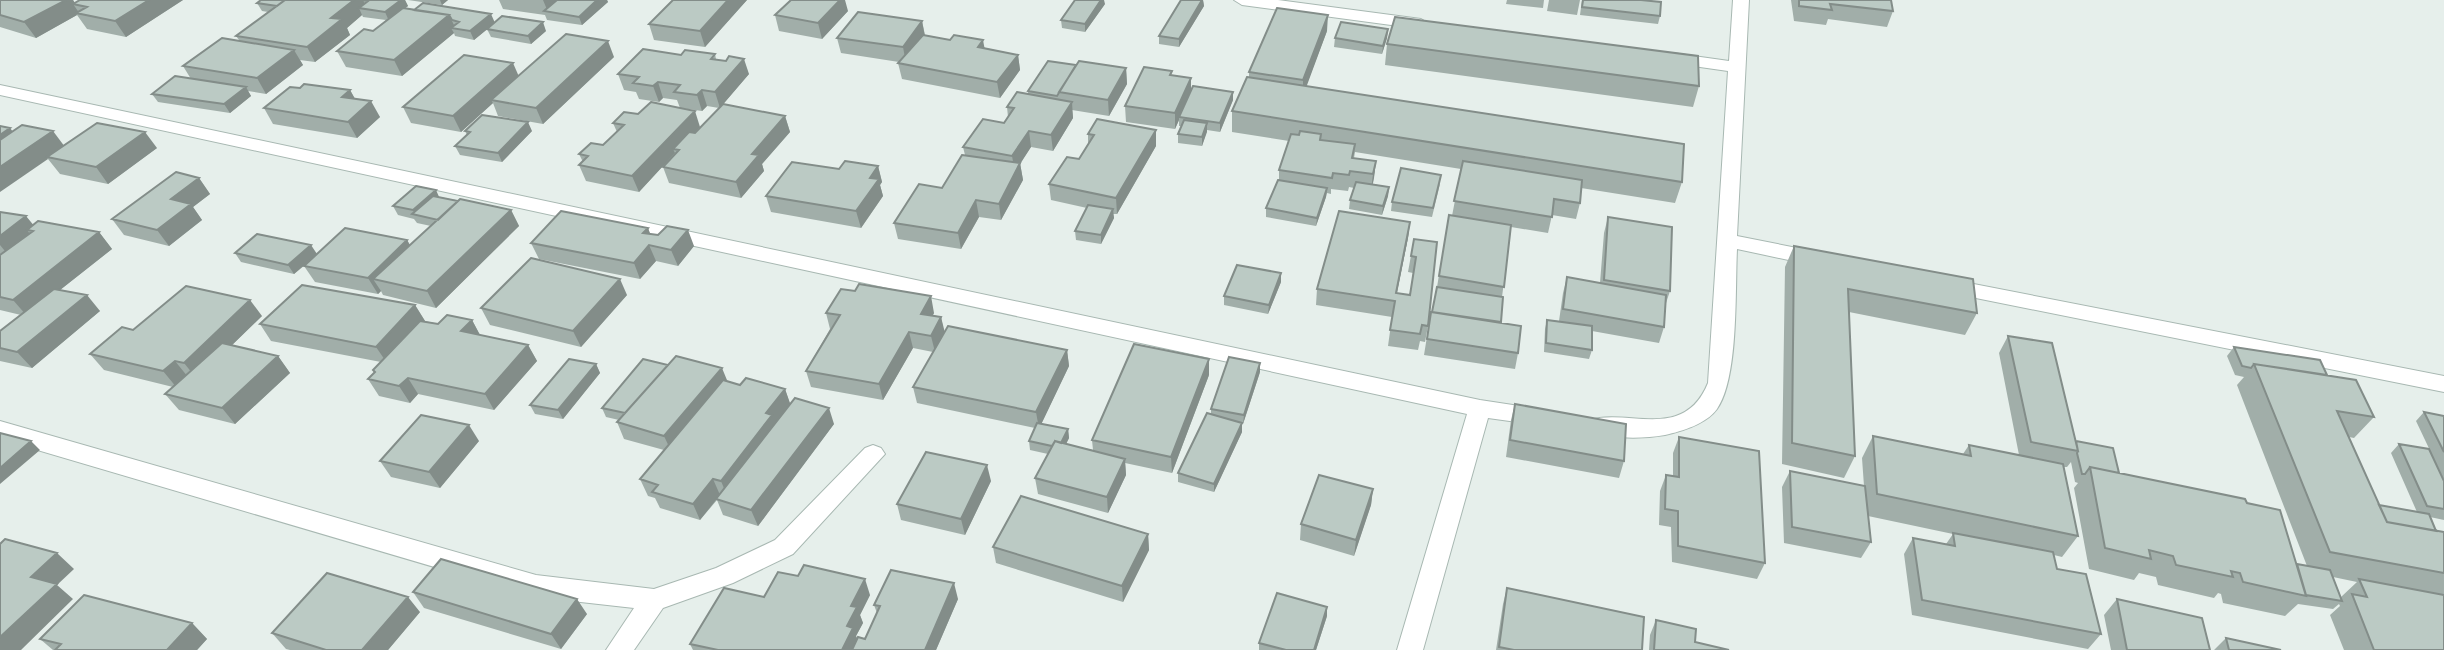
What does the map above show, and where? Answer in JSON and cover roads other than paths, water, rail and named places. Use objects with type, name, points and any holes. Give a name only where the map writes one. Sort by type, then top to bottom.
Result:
[{"type":"street","points":[[0,90],[1480,408],[1645,429],[1682,422],[1707,407],[1719,383],[1741,0]]},
{"type":"street","points":[[1253,1],[1437,26]]},
{"type":"street","points":[[1656,56],[1739,67]]},
{"type":"street","points":[[1728,241],[1838,263]]},
{"type":"street","points":[[1934,283],[2444,384]]},
{"type":"street","points":[[1410,650],[1480,408]]},
{"type":"street","points":[[0,430],[536,586],[654,600],[724,576],[784,547],[873,454]]},
{"type":"street","points":[[619,650],[654,600]]}]
